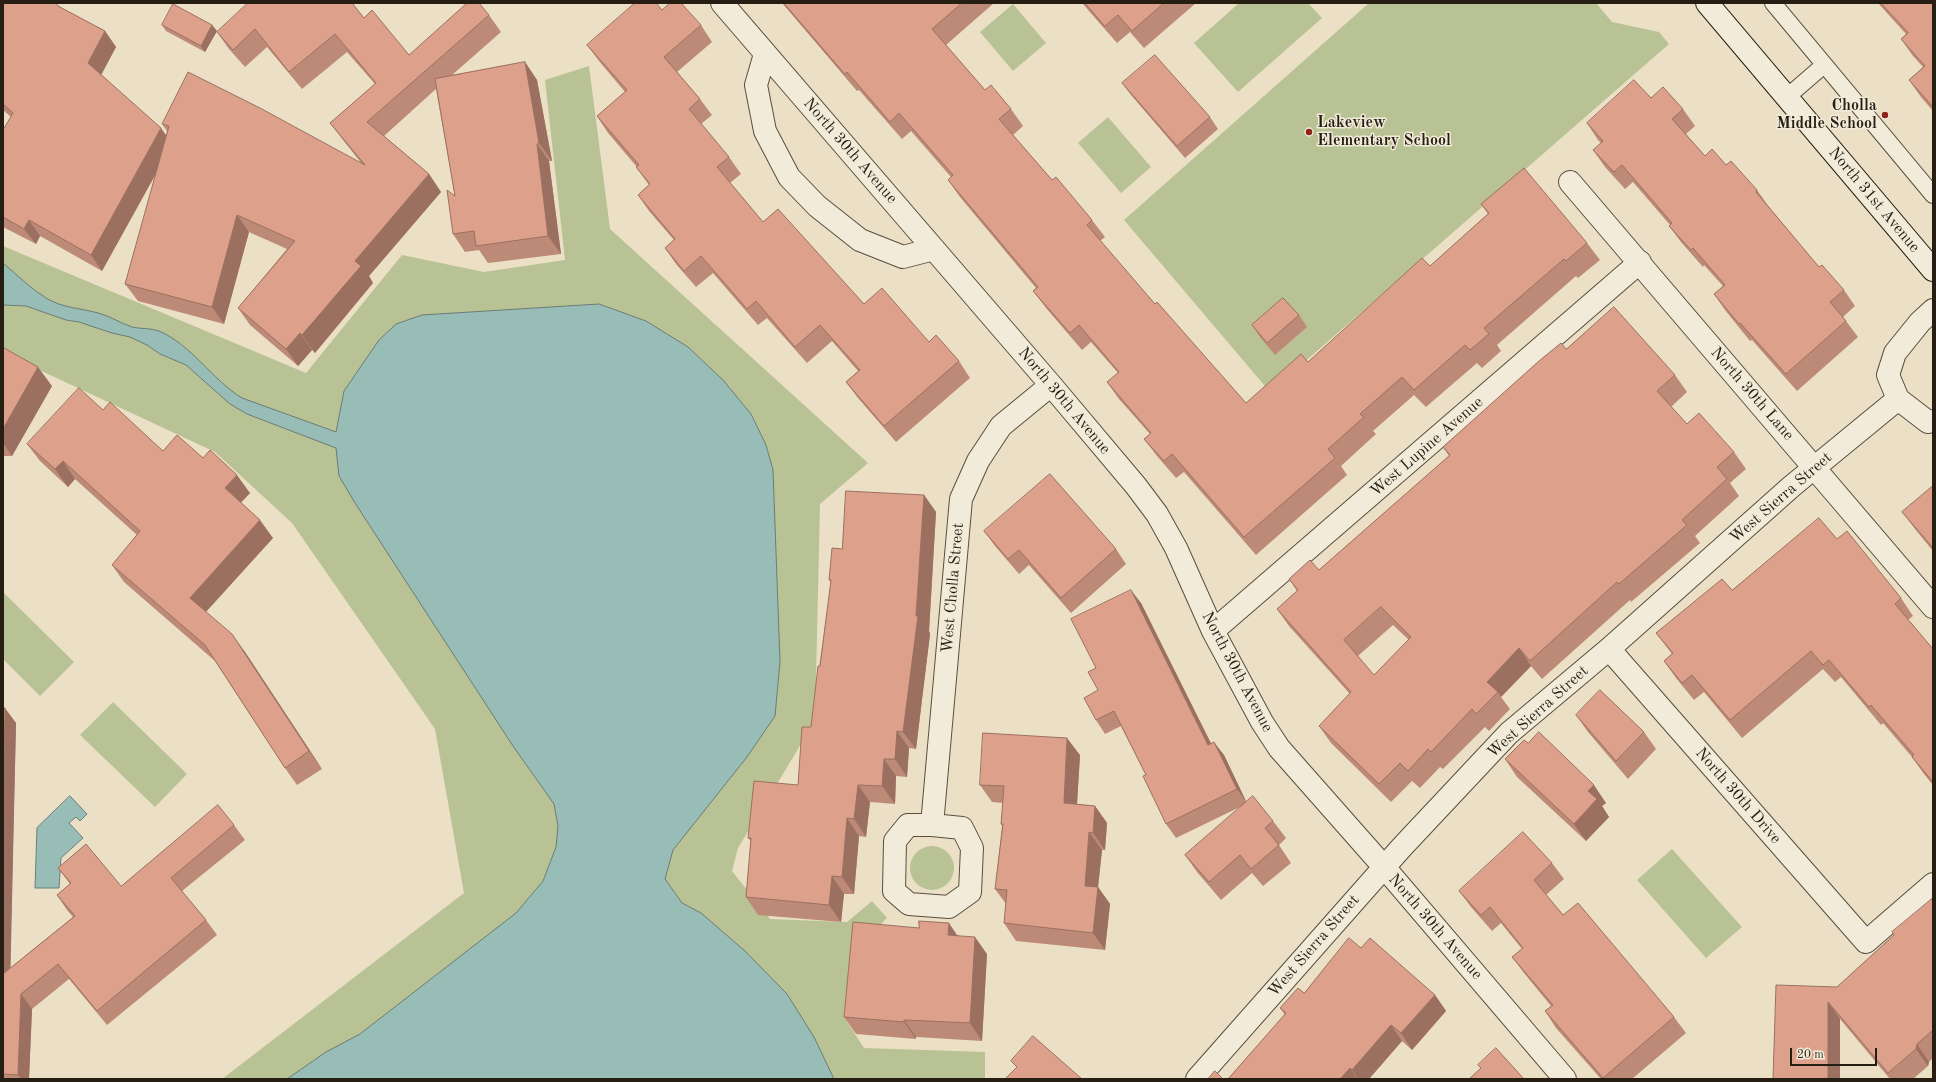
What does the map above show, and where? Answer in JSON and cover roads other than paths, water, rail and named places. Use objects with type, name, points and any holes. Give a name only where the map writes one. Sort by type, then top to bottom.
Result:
[{"type":"street","name":"North 30th Avenue","points":[[722,3],[1051,384],[1157,514],[1176,548],[1213,631],[1262,722],[1279,748],[1384,867],[1565,1079]]},
{"type":"street","name":"North 31st Avenue","points":[[1707,3],[1933,270]]},
{"type":"street","points":[[765,54],[756,85],[765,131],[790,177],[817,206],[860,240],[903,257],[934,249]]},
{"type":"street","name":"North 30th Lane","points":[[1570,182],[1640,262],[1933,607]]},
{"type":"street","name":"West Lupine Avenue","points":[[1213,631],[1640,262]]},
{"type":"street","points":[[1933,310],[1920,322],[1894,353],[1888,375],[1898,399],[1928,422],[1933,421]]},
{"type":"street","name":"West Cholla Street","points":[[932,825],[961,499],[978,461],[1001,426],[1051,384]]},
{"type":"street","name":"West Sierra Street","points":[[1197,1079],[1384,867],[1510,733],[1609,649],[1815,467],[1898,399]]},
{"type":"street","name":"North 30th Drive","points":[[1609,649],[1866,942],[1933,884]]},
{"type":"street","points":[[908,825],[932,825],[962,828],[972,848],[970,892],[950,907],[909,904],[894,891],[895,841],[908,825]]},
{"type":"lane","points":[[1773,3],[1933,195]]},
{"type":"lane","points":[[1787,97],[1824,65]]},
{"type":"water","points":[[3,263],[34,290],[52,301],[65,306],[102,314],[132,327],[156,330],[171,337],[192,353],[231,390],[242,398],[336,432],[344,391],[379,340],[396,324],[422,315],[599,304],[646,321],[688,347],[723,380],[751,414],[766,445],[773,470],[780,662],[775,716],[747,757],[673,850],[665,879],[682,903],[701,913],[745,951],[787,994],[814,1037],[834,1079],[287,1079],[326,1052],[360,1034],[516,913],[543,881],[556,847],[558,826],[554,804],[513,746],[355,503],[339,476],[336,448],[247,414],[230,404],[186,365],[160,354],[147,345],[130,337],[112,333],[79,322],[66,320],[26,306],[3,305]]},
{"type":"water","points":[[70,796],[87,814],[80,821],[76,817],[69,823],[83,838],[61,858],[59,888],[35,888],[37,828]]},
{"type":"place","name":"Cholla Middle School","points":[[1885,115]]},
{"type":"place","name":"Lakeview Elementary School","points":[[1309,132]]}]
